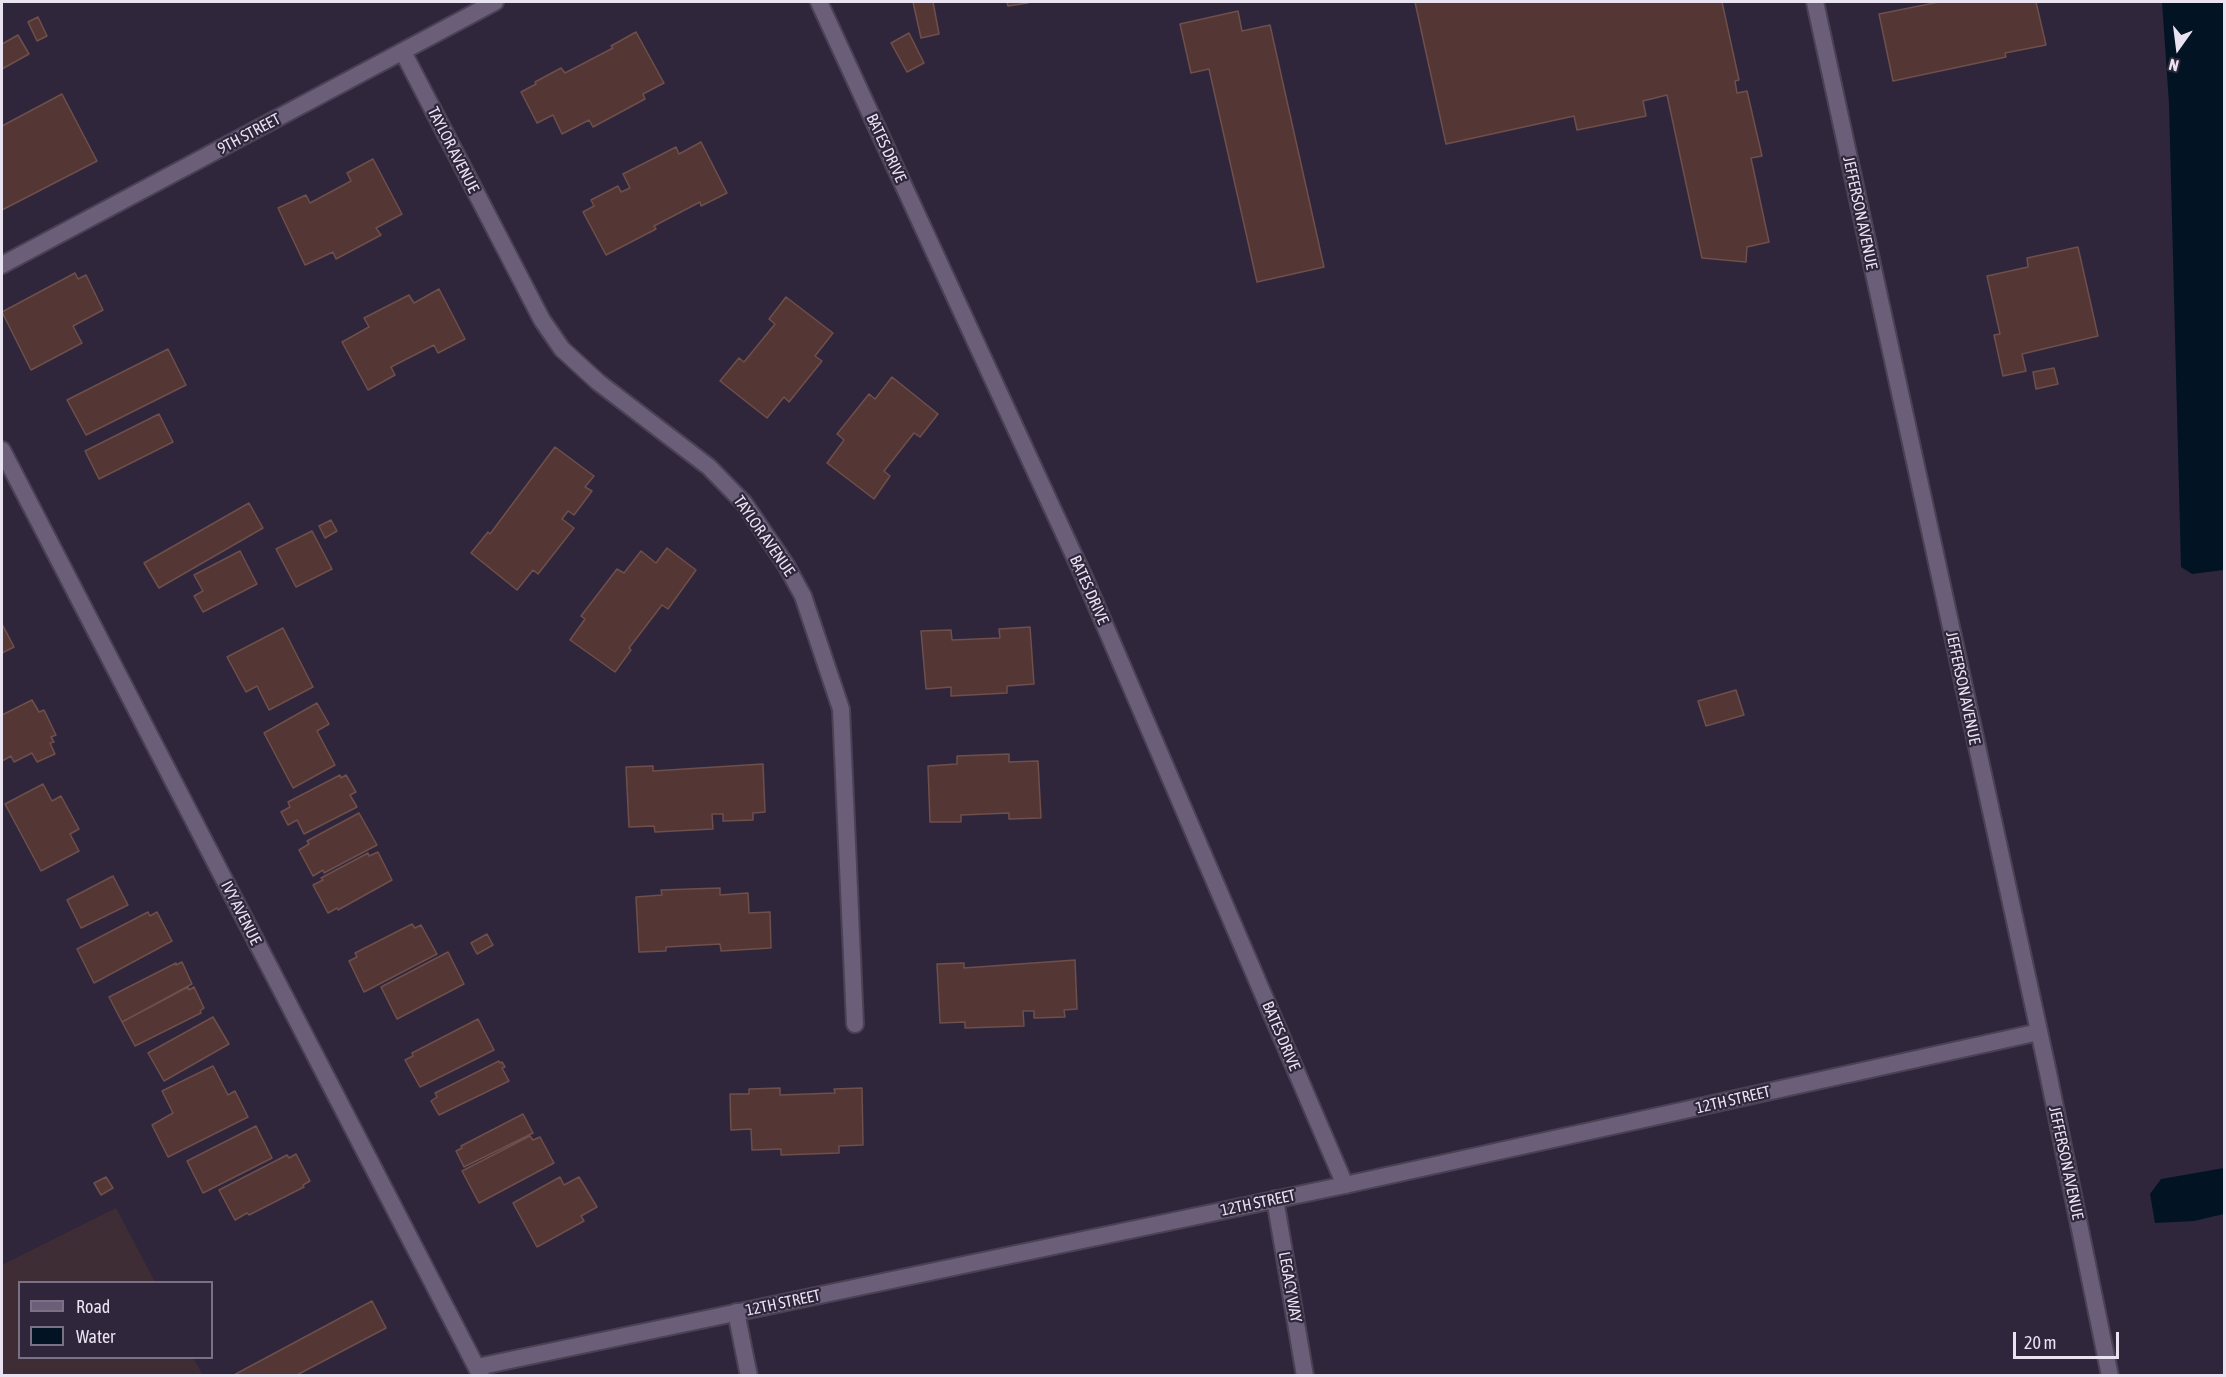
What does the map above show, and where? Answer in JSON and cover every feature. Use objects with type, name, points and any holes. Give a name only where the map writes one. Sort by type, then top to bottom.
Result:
[{"type":"street","name":"9TH STREET","points":[[2,266],[495,2]]},
{"type":"street","name":"BATES DRIVE","points":[[819,2],[1084,577],[1345,1185]]},
{"type":"street","name":"JEFFERSON AVENUE","points":[[1815,2],[2039,1032],[2110,1376]]},
{"type":"street","name":"TAYLOR AVENUE","points":[[403,52],[542,320],[562,350],[598,382],[709,467],[744,503],[786,565],[803,597],[841,709],[855,1024]]},
{"type":"street","name":"IVY AVENUE","points":[[2,450],[479,1371]]},
{"type":"street","name":"12TH STREET","points":[[479,1371],[736,1312],[1345,1185],[2039,1032]]},
{"type":"street","name":"LEGACY WAY","points":[[1275,1199],[1305,1376]]},
{"type":"street","points":[[736,1312],[748,1376]]},
{"type":"shaded area","points":[[116,1208],[154,1281],[18,1281],[18,1359],[194,1359],[203,1375],[2,1375],[2,1265]]},
{"type":"water","points":[[2162,2],[2224,2],[2224,570],[2192,574],[2181,567],[2169,104]]},
{"type":"water","points":[[2224,1168],[2224,1214],[2194,1221],[2155,1223],[2150,1194],[2161,1179]]},
{"type":"building","points":[[913,2],[933,2],[939,34],[921,38]]},
{"type":"building","points":[[1007,2],[1028,2],[1028,3],[1008,6]]},
{"type":"building","points":[[1415,2],[1722,2],[1739,80],[1735,81],[1737,93],[1747,91],[1762,156],[1751,158],[1769,242],[1747,247],[1746,262],[1702,258],[1667,95],[1643,101],[1646,116],[1577,130],[1574,116],[1446,144]]},
{"type":"building","points":[[1939,2],[2036,2],[2046,45],[2005,53],[2006,57],[1893,81],[1879,14]]},
{"type":"building","points":[[1238,11],[1242,31],[1270,25],[1324,267],[1257,282],[1209,69],[1191,73],[1180,24]]},
{"type":"building","points":[[38,17],[47,36],[37,41],[28,22]]},
{"type":"building","points":[[636,32],[664,83],[643,94],[645,99],[593,127],[589,120],[562,134],[553,115],[537,123],[521,92],[561,68],[565,73],[613,48],[611,46]]},
{"type":"building","points":[[909,33],[924,63],[907,72],[891,43]]},
{"type":"building","points":[[18,35],[29,54],[2,69],[2,44]]},
{"type":"building","points":[[62,94],[97,161],[2,210],[2,126]]},
{"type":"building","points":[[701,142],[727,193],[701,206],[700,202],[654,226],[656,229],[606,255],[583,212],[594,206],[591,200],[618,186],[621,192],[630,188],[623,174],[676,147],[679,154]]},
{"type":"building","points":[[373,159],[402,214],[376,228],[381,235],[336,259],[333,252],[305,265],[278,208],[306,195],[310,203],[351,181],[347,173]]},
{"type":"building","points":[[2078,247],[2098,336],[2022,354],[2026,371],[2003,376],[1994,335],[2000,334],[1987,276],[2028,267],[2027,258]]},
{"type":"building","points":[[75,273],[78,279],[86,275],[103,310],[73,326],[82,343],[31,370],[2,312]]},
{"type":"building","points":[[439,289],[465,339],[438,353],[434,345],[391,367],[395,375],[368,390],[342,342],[369,327],[364,318],[409,295],[414,303]]},
{"type":"building","points":[[786,297],[833,333],[815,356],[822,361],[789,402],[784,397],[767,418],[720,381],[739,358],[744,362],[775,324],[769,319]]},
{"type":"building","points":[[168,349],[186,385],[86,435],[67,400]]},
{"type":"building","points":[[2054,368],[2058,384],[2036,389],[2033,372]]},
{"type":"building","points":[[892,377],[938,414],[920,437],[914,433],[884,471],[890,476],[874,499],[827,463],[844,440],[837,434],[869,394],[875,399]]},
{"type":"building","points":[[159,414],[173,442],[99,479],[85,451]]},
{"type":"building","points":[[555,447],[594,476],[585,487],[592,491],[574,515],[568,511],[562,519],[574,528],[538,574],[533,570],[517,590],[471,553],[488,532],[490,534]]},
{"type":"building","points":[[249,503],[263,528],[159,588],[144,563]]},
{"type":"building","points":[[331,520],[337,531],[325,538],[319,526]]},
{"type":"building","points":[[312,531],[332,569],[296,587],[276,549]]},
{"type":"building","points":[[667,548],[696,570],[668,609],[662,605],[629,648],[631,650],[615,672],[570,640],[585,619],[581,616],[617,569],[624,573],[641,551],[656,563]]},
{"type":"building","points":[[240,551],[257,584],[203,612],[194,596],[203,591],[194,575]]},
{"type":"building","points":[[2,624],[14,647],[2,653]]},
{"type":"building","points":[[1030,627],[1034,684],[1007,686],[1007,693],[951,696],[951,687],[926,689],[921,631],[951,630],[952,640],[1000,638],[999,629]]},
{"type":"building","points":[[283,628],[313,687],[269,710],[257,686],[246,692],[227,657]]},
{"type":"building","points":[[1736,690],[1744,715],[1706,726],[1698,701]]},
{"type":"building","points":[[32,700],[39,712],[44,710],[56,735],[51,737],[54,742],[50,743],[55,754],[37,762],[32,753],[14,762],[11,756],[2,761],[2,715]]},
{"type":"building","points":[[317,703],[329,724],[317,731],[335,765],[293,788],[264,733]]},
{"type":"building","points":[[1009,754],[1009,762],[1038,761],[1041,818],[1009,819],[1009,813],[961,815],[961,822],[930,822],[928,766],[957,764],[957,756]]},
{"type":"building","points":[[763,764],[765,812],[753,813],[753,820],[723,821],[723,814],[712,814],[713,829],[655,832],[654,826],[629,827],[626,767],[653,766],[653,771]]},
{"type":"building","points":[[340,775],[341,778],[346,775],[356,792],[350,795],[357,807],[304,834],[297,820],[288,825],[281,812],[290,807],[288,802]]},
{"type":"building","points":[[43,784],[52,801],[61,796],[79,829],[70,834],[79,851],[41,871],[5,804]]},
{"type":"building","points":[[359,813],[377,845],[324,873],[323,870],[313,876],[299,850],[309,844],[307,841]]},
{"type":"building","points":[[378,852],[392,880],[338,910],[337,908],[328,913],[313,885],[323,880],[321,878],[368,853],[369,856]]},
{"type":"building","points":[[113,876],[128,905],[81,928],[67,900]]},
{"type":"building","points":[[720,888],[720,895],[748,893],[749,913],[770,912],[771,948],[721,951],[720,944],[666,947],[666,951],[639,952],[636,897],[662,895],[661,890]]},
{"type":"building","points":[[148,912],[150,916],[157,912],[172,941],[94,983],[77,949]]},
{"type":"building","points":[[412,924],[415,928],[421,925],[437,954],[364,992],[349,961],[357,957],[355,953]]},
{"type":"building","points":[[487,934],[493,945],[477,954],[471,943]]},
{"type":"building","points":[[448,952],[464,984],[397,1019],[381,987]]},
{"type":"building","points":[[1075,960],[1077,1009],[1064,1010],[1065,1017],[1034,1018],[1034,1011],[1023,1011],[1024,1026],[965,1028],[965,1022],[940,1023],[937,964],[964,963],[964,968]]},
{"type":"building","points":[[182,962],[192,984],[122,1022],[109,997]]},
{"type":"building","points":[[188,987],[189,990],[194,987],[204,1008],[200,1011],[201,1013],[135,1046],[122,1022]]},
{"type":"building","points":[[213,1017],[229,1044],[164,1081],[148,1053]]},
{"type":"building","points":[[478,1019],[494,1050],[420,1087],[405,1060],[413,1056],[412,1053]]},
{"type":"building","points":[[499,1061],[505,1067],[502,1068],[509,1081],[439,1115],[431,1101],[437,1097],[435,1093]]},
{"type":"building","points":[[213,1066],[228,1095],[235,1091],[248,1117],[168,1157],[152,1125],[173,1113],[162,1091]]},
{"type":"building","points":[[780,1088],[780,1095],[835,1093],[834,1089],[862,1088],[863,1145],[839,1146],[839,1153],[781,1155],[781,1149],[752,1150],[751,1129],[731,1130],[730,1094],[749,1094],[749,1089]]},
{"type":"building","points":[[523,1114],[533,1133],[464,1167],[456,1151],[462,1148],[461,1146]]},
{"type":"building","points":[[256,1126],[272,1158],[203,1193],[187,1161]]},
{"type":"building","points":[[530,1136],[533,1140],[540,1137],[554,1163],[479,1203],[462,1171]]},
{"type":"building","points":[[296,1154],[310,1181],[303,1185],[304,1187],[235,1220],[219,1190],[287,1155],[289,1158]]},
{"type":"building","points":[[106,1177],[113,1188],[101,1195],[94,1183]]},
{"type":"building","points":[[560,1177],[564,1185],[579,1177],[597,1207],[581,1216],[584,1221],[537,1247],[513,1203]]},
{"type":"building","points":[[372,1301],[386,1328],[295,1376],[232,1376]]}]
